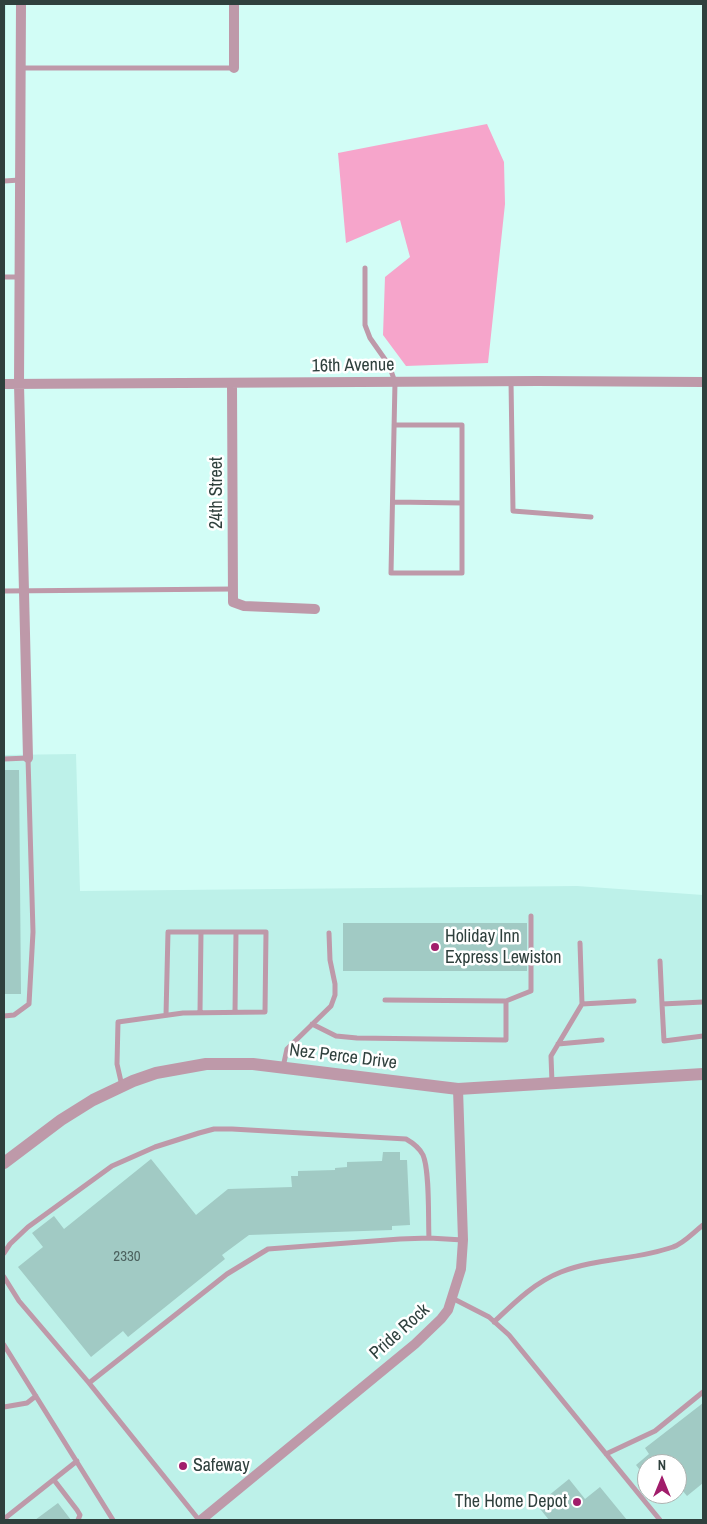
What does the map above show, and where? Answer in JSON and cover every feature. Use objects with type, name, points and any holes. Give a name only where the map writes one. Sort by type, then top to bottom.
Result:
[{"type":"street","points":[[21,4],[19,384],[28,758]]},
{"type":"street","points":[[234,4],[234,68]]},
{"type":"street","name":"16th Avenue","points":[[4,384],[511,381],[703,382]]},
{"type":"street","name":"24th Street","points":[[232,384],[234,602],[244,606],[315,609]]},
{"type":"street","name":"Nez Perce Drive","points":[[4,1163],[61,1120],[93,1100],[122,1086],[156,1074],[206,1064],[253,1064],[458,1089],[703,1074]]},
{"type":"street","name":"Pride Rock","points":[[200,1520],[415,1344],[442,1319],[448,1310],[461,1269],[463,1240],[458,1089]]},
{"type":"lane","points":[[21,68],[234,68]]},
{"type":"lane","points":[[4,181],[20,180]]},
{"type":"lane","points":[[365,268],[365,325],[370,338],[389,366],[395,382],[392,502],[391,573],[462,573],[462,426],[394,425]]},
{"type":"lane","points":[[4,277],[20,277]]},
{"type":"lane","points":[[511,381],[513,511],[591,517]]},
{"type":"lane","points":[[392,502],[462,503]]},
{"type":"lane","points":[[4,590],[233,588]]},
{"type":"lane","points":[[4,758],[28,758],[33,932],[29,1004],[14,1015],[4,1016]]},
{"type":"lane","points":[[385,1000],[506,1000],[531,991],[531,916]]},
{"type":"lane","points":[[122,1086],[117,1064],[118,1022],[200,1012],[266,1012],[266,932],[168,932],[166,1015]]},
{"type":"lane","points":[[200,1012],[201,932]]},
{"type":"lane","points":[[235,1012],[236,932]]},
{"type":"lane","points":[[282,1068],[287,1049],[331,1006],[335,995],[335,984],[330,960],[329,933]]},
{"type":"lane","points":[[552,1083],[551,1056],[582,1004],[580,943]]},
{"type":"lane","points":[[660,961],[664,1040],[703,1036]]},
{"type":"lane","points":[[312,1024],[336,1036],[357,1038],[506,1040],[506,1000]]},
{"type":"lane","points":[[582,1004],[634,1001]]},
{"type":"lane","points":[[662,1004],[703,1002]]},
{"type":"lane","points":[[558,1044],[602,1040]]},
{"type":"lane","points":[[4,1253],[10,1244],[28,1227],[112,1166],[155,1147],[214,1130],[406,1139],[414,1144],[424,1156],[429,1238]]},
{"type":"lane","points":[[494,1322],[527,1292],[560,1272],[592,1262],[630,1257],[674,1247],[703,1225]]},
{"type":"lane","points":[[89,1383],[227,1274],[268,1249],[429,1238],[463,1240]]},
{"type":"lane","points":[[4,1277],[19,1301],[89,1383],[200,1520]]},
{"type":"lane","points":[[452,1298],[489,1317],[509,1335],[660,1520]]},
{"type":"lane","points":[[4,1345],[113,1520]]},
{"type":"lane","points":[[606,1454],[655,1430],[703,1392]]},
{"type":"lane","points":[[4,1407],[27,1403],[36,1396]]},
{"type":"lane","points":[[4,1519],[77,1462]]},
{"type":"lane","points":[[54,1480],[77,1510],[80,1515],[78,1520]]},
{"type":"shaded area","points":[[4,4],[6,4],[4,145]]},
{"type":"shaded area","points":[[487,124],[504,162],[505,204],[488,363],[406,366],[383,335],[385,277],[410,257],[400,220],[346,243],[338,153]]},
{"type":"shaded area","points":[[76,754],[80,891],[577,886],[703,895],[703,1520],[4,1520],[4,755]]},
{"type":"building","points":[[4,770],[19,770],[21,994],[4,994]]},
{"type":"building","name":"Holiday Inn Express Lewiston","points":[[343,923],[527,923],[527,971],[343,971]]},
{"type":"building","points":[[383,1152],[400,1152],[400,1160],[407,1160],[410,1225],[392,1226],[392,1230],[249,1235],[222,1255],[225,1259],[128,1337],[123,1331],[91,1357],[18,1267],[43,1247],[32,1233],[54,1216],[64,1229],[151,1159],[196,1215],[228,1189],[292,1187],[291,1176],[298,1176],[298,1171],[335,1170],[335,1168],[347,1167],[347,1162],[382,1161]]},
{"type":"building","points":[[703,1403],[703,1483],[687,1496],[687,1454],[649,1454],[645,1448]]},
{"type":"building","name":"The Home Depot","points":[[569,1479],[585,1499],[600,1487],[627,1520],[549,1520],[537,1505]]},
{"type":"building","points":[[58,1503],[71,1520],[35,1520]]},
{"type":"place","name":"Holiday Inn Express Lewiston","points":[[435,947]]},
{"type":"place","name":"Safeway","points":[[183,1466]]},
{"type":"place","name":"The Home Depot","points":[[577,1502]]}]
